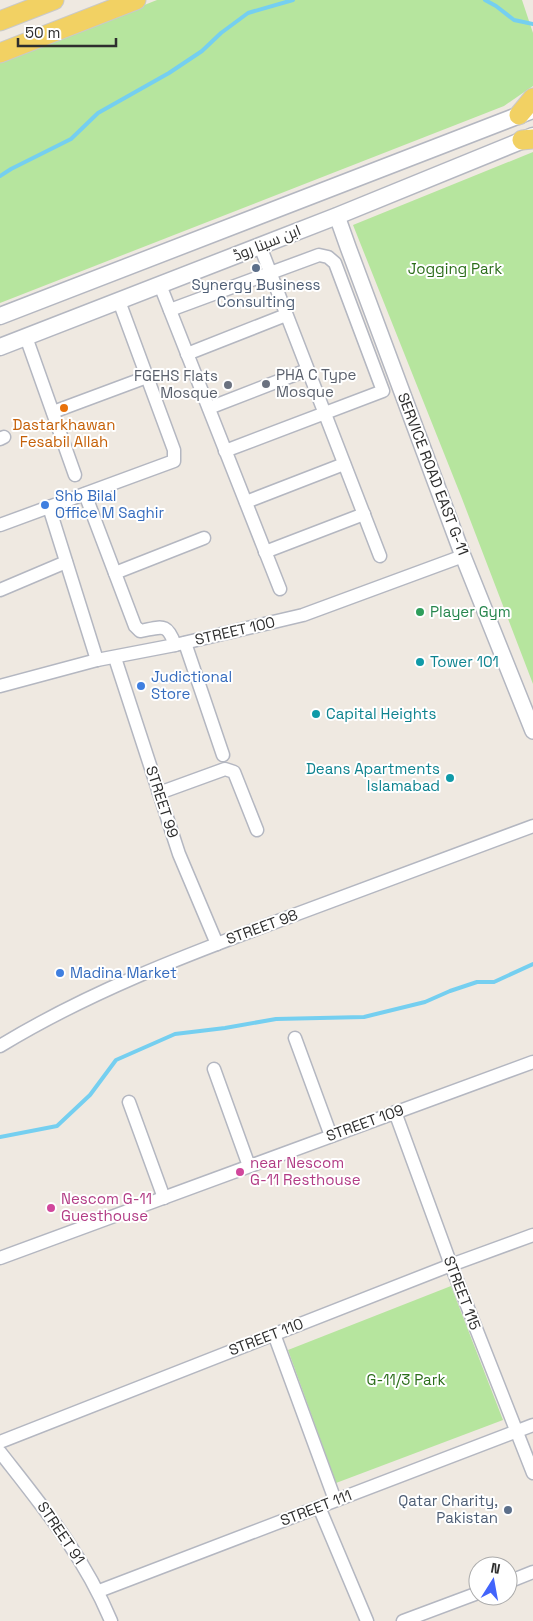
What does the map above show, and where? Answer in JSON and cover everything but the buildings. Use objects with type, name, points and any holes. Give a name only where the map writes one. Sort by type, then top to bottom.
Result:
[{"type":"main road","points":[[0,21],[54,0]]},
{"type":"main road","points":[[0,53],[100,6],[136,0]]},
{"type":"main road","points":[[526,112],[533,98]]},
{"type":"main road","name":"ابن سینا روڈ","points":[[0,316],[526,112]]},
{"type":"main road","name":"ابن سینا روڈ","points":[[0,346],[338,216],[529,138]]},
{"type":"main road","points":[[441,145],[451,169]]},
{"type":"main road","points":[[305,198],[316,224]]},
{"type":"street","name":"SERVICE ROAD EAST G-11","points":[[338,216],[464,556],[533,731]]},
{"type":"street","points":[[260,246],[380,556]]},
{"type":"street","points":[[170,310],[319,255],[328,257],[335,264],[383,391],[225,451]]},
{"type":"street","points":[[160,285],[280,589]]},
{"type":"street","points":[[0,525],[174,461],[174,450],[119,301]]},
{"type":"street","points":[[187,354],[286,316]]},
{"type":"street","points":[[26,336],[75,475]]},
{"type":"street","points":[[209,408],[307,370]]},
{"type":"street","points":[[53,412],[148,377]]},
{"type":"street","points":[[246,502],[344,464]]},
{"type":"street","points":[[85,494],[137,629],[140,631],[162,627],[167,628],[180,644],[223,755]]},
{"type":"street","points":[[48,508],[97,660]]},
{"type":"street","points":[[265,552],[364,514]]},
{"type":"street","points":[[115,572],[204,538]]},
{"type":"street","name":"STREET 100","points":[[0,686],[97,660],[116,658],[303,615],[464,556]]},
{"type":"street","points":[[0,590],[66,562]]},
{"type":"street","name":"STREET 99","points":[[116,658],[178,854],[217,944]]},
{"type":"street","points":[[159,793],[229,769],[234,772],[257,830]]},
{"type":"street","name":"STREET 98","points":[[0,1046],[30,1027],[104,991],[217,944],[533,826]]},
{"type":"street","points":[[295,1038],[332,1136]]},
{"type":"street","name":"STREET 109","points":[[0,1258],[533,1062]]},
{"type":"street","points":[[214,1069],[249,1166]]},
{"type":"street","points":[[129,1102],[164,1198]]},
{"type":"street","name":"STREET 115","points":[[395,1112],[451,1265],[533,1473]]},
{"type":"street","name":"STREET 110","points":[[0,1442],[451,1265],[533,1235]]},
{"type":"street","points":[[274,1334],[335,1500]]},
{"type":"street","name":"STREET 111","points":[[98,1591],[533,1425]]},
{"type":"street","name":"STREET 91","points":[[0,1452],[34,1494],[73,1549],[98,1591],[111,1621]]},
{"type":"street","points":[[319,1506],[367,1621]]},
{"type":"street","points":[[518,1578],[533,1572]]},
{"type":"street","points":[[404,1621],[468,1597]]},
{"type":"green space","points":[[157,0],[522,0],[533,33],[533,86],[504,106],[0,303],[0,62]]},
{"type":"green space","name":"Jogging Park","points":[[533,152],[533,684],[461,496],[353,225]]},
{"type":"green space","name":"G-11/3 Park","points":[[451,1286],[503,1420],[336,1483],[288,1350]]},
{"type":"waterway","points":[[0,176],[71,139],[98,113],[169,73],[202,51],[221,33],[248,13],[293,0]]},
{"type":"waterway","points":[[485,0],[514,20],[533,24]]},
{"type":"waterway","points":[[0,1137],[57,1126],[90,1095],[116,1060],[175,1034],[276,1019],[364,1017],[425,1002],[477,982],[494,982],[533,964]]},
{"type":"place","name":"Synergy Business Consulting","points":[[256,268]]},
{"type":"place","name":"PHA C Type Mosque","points":[[266,384]]},
{"type":"place","name":"FGEHS Flats Mosque","points":[[228,385]]},
{"type":"place","name":"Dastarkhawan Fesabil Allah","points":[[64,408]]},
{"type":"place","name":"Shb Bilal Office M Saghir","points":[[45,505]]},
{"type":"place","name":"Player Gym","points":[[420,612]]},
{"type":"place","name":"Tower 101","points":[[420,662]]},
{"type":"place","name":"Judictional Store","points":[[141,686]]},
{"type":"place","name":"Capital Heights","points":[[316,714]]},
{"type":"place","name":"Deans Apartments Islamabad","points":[[450,778]]},
{"type":"place","name":"Madina Market","points":[[60,973]]},
{"type":"place","name":"near Nescom G-11 Resthouse","points":[[240,1172]]},
{"type":"place","name":"Nescom G-11 Guesthouse","points":[[51,1208]]},
{"type":"place","name":"Qatar Charity, Pakistan","points":[[508,1510]]}]
